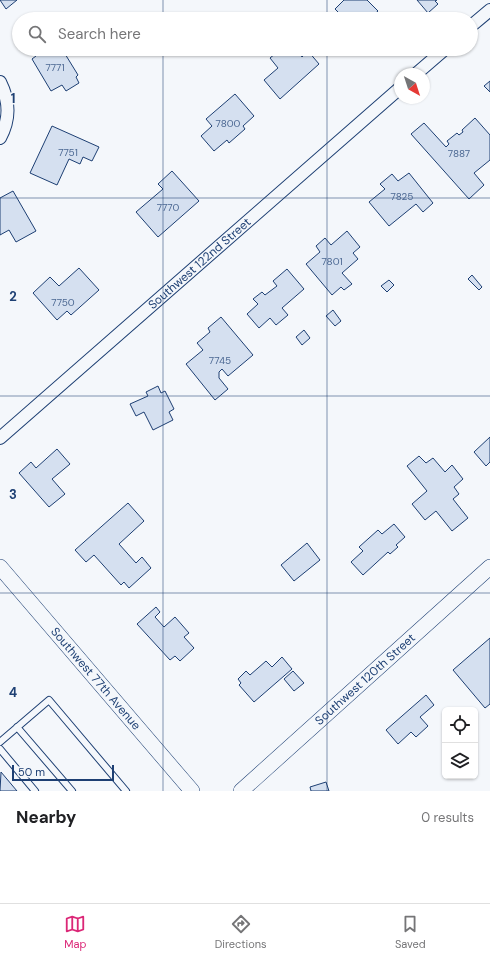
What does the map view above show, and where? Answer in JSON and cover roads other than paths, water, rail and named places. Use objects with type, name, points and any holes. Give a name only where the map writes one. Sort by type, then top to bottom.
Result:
[{"type":"street","points":[[478,20],[490,10]]},
{"type":"street","points":[[423,68],[437,56]]},
{"type":"street","points":[[0,82],[6,97],[9,114],[0,138]]},
{"type":"street","name":"Southwest 122nd Street","points":[[0,438],[394,93]]},
{"type":"street","name":"Southwest 77th Avenue","points":[[0,567],[192,791]]},
{"type":"street","name":"Southwest 120th Street","points":[[240,791],[490,567]]},
{"type":"lane","points":[[0,742],[49,700],[126,791]]},
{"type":"lane","points":[[17,727],[72,791]]},
{"type":"lane","points":[[0,749],[35,791]]}]
